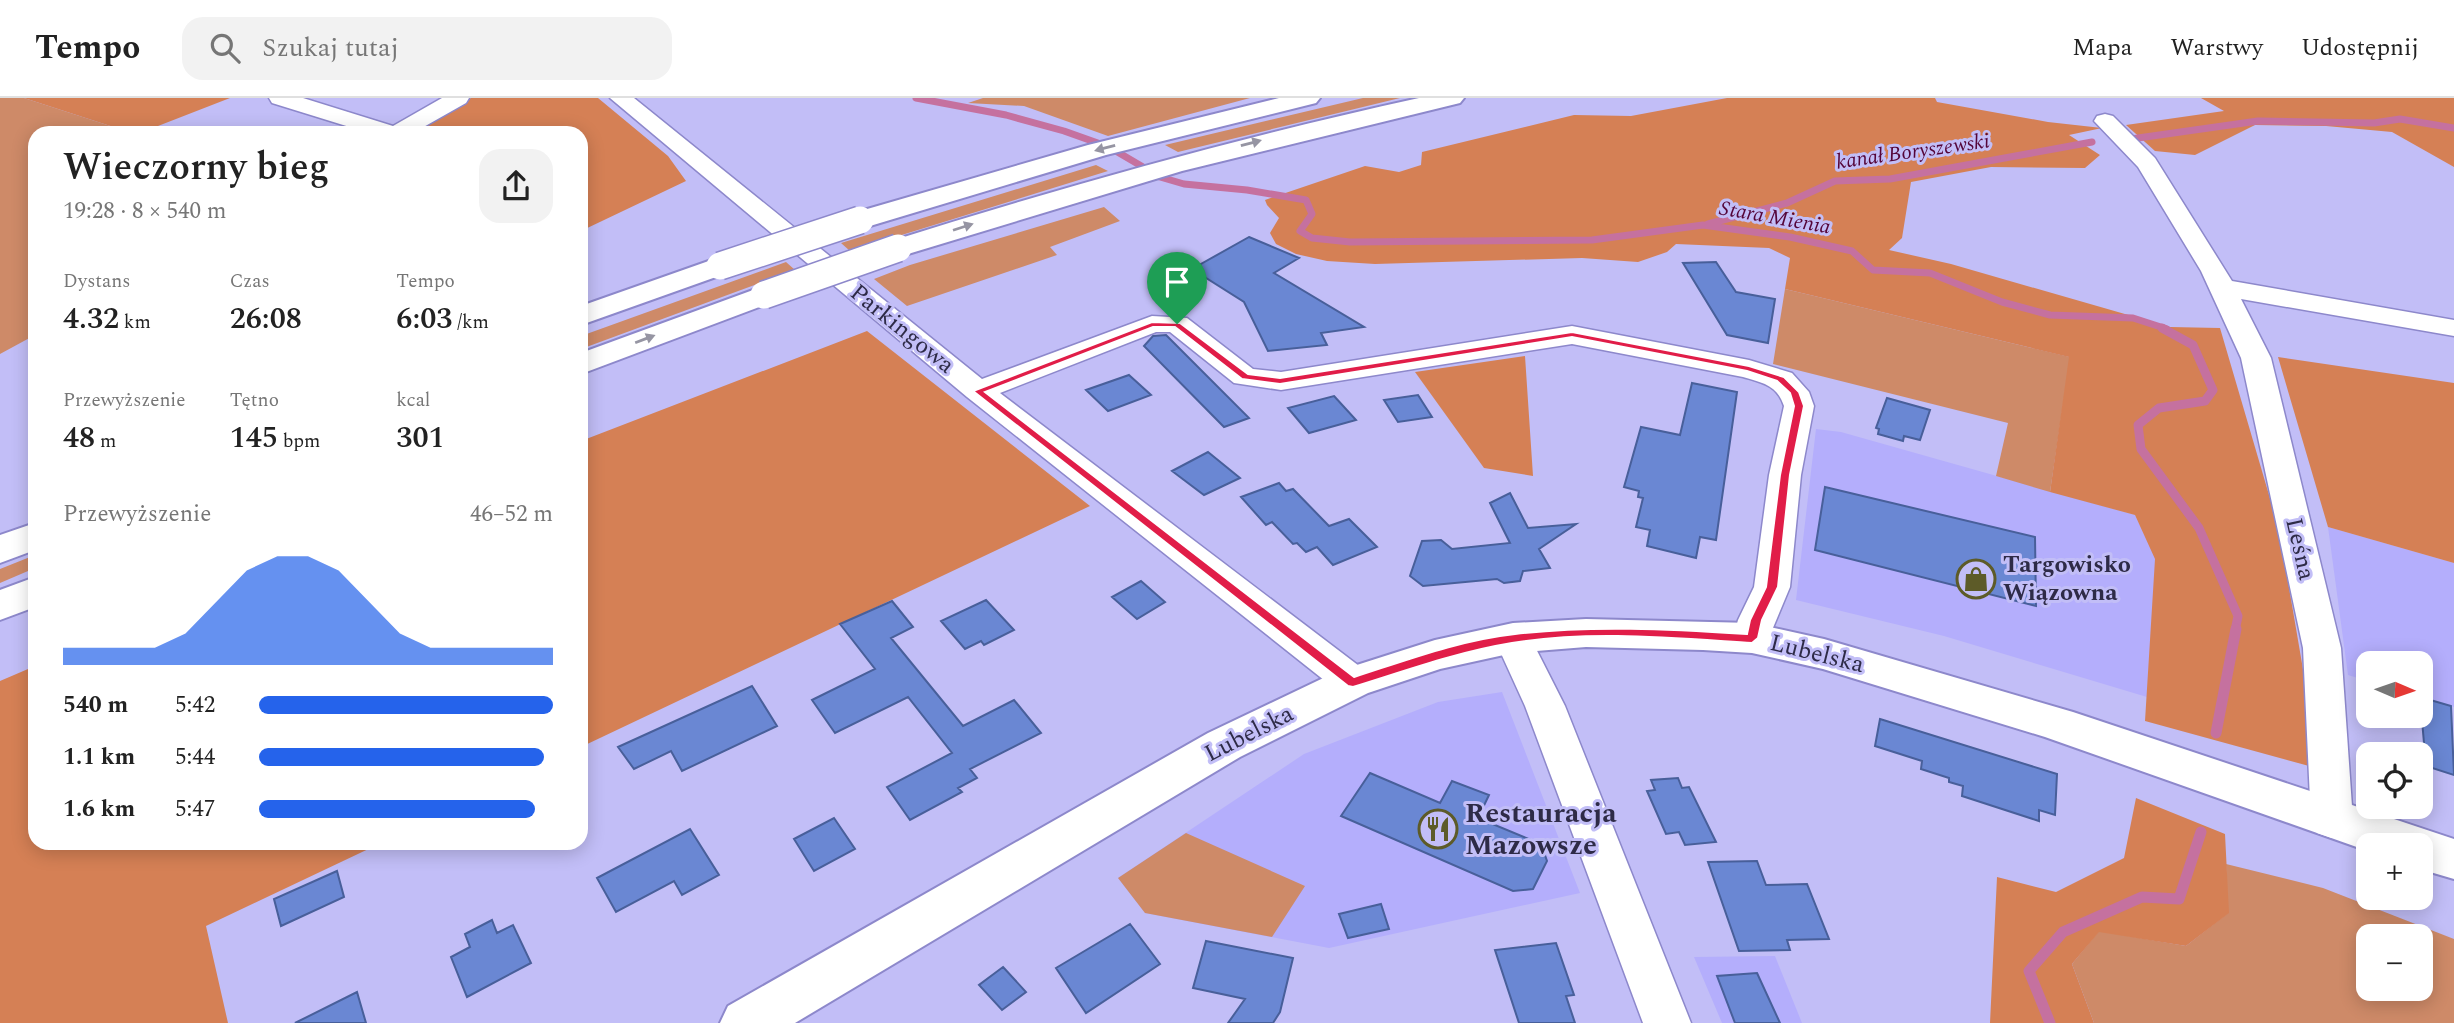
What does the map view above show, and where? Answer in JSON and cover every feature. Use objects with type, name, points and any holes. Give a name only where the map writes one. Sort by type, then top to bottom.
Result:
[{"type":"main road","points":[[588,314],[860,220],[1026,170],[1171,130],[1308,98]]},
{"type":"main road","points":[[588,361],[898,248],[1071,194],[1185,161],[1331,124],[1452,98]]},
{"type":"main road","points":[[0,550],[28,538]]},
{"type":"main road","points":[[0,606],[28,594]]},
{"type":"main road","name":"Lubelska","points":[[747,1023],[1224,746],[1353,682],[1435,655],[1513,638],[1586,633],[1659,633],[1752,638],[1824,654],[2058,724],[2370,833]]},
{"type":"main road","points":[[2433,853],[2454,859]]},
{"type":"street","points":[[280,98],[371,126]]},
{"type":"street","points":[[407,126],[458,98]]},
{"type":"street","name":"Parkingowa","points":[[621,98],[978,391],[1353,682]]},
{"type":"street","name":"Leśna","points":[[2105,121],[2147,163],[2218,279],[2256,358],[2322,648],[2332,821]]},
{"type":"street","points":[[2218,279],[2454,328]]},
{"type":"street","points":[[978,391],[1152,324],[1167,323],[1177,324],[1245,377],[1280,381],[1572,334],[1749,369],[1780,379],[1794,392],[1799,406],[1785,475],[1772,587],[1756,620],[1752,638]]},
{"type":"street","points":[[1513,638],[1545,706],[1667,1023]]},
{"type":"shaded area","points":[[0,98],[24,98],[110,126],[28,126],[28,339],[0,354]]},
{"type":"shaded area","points":[[24,98],[230,98],[158,126],[110,126]]},
{"type":"shaded area","points":[[471,98],[598,98],[668,156],[686,181],[588,228],[588,126],[424,126]]},
{"type":"shaded area","points":[[983,98],[1250,98],[1108,136],[1024,106],[968,103]]},
{"type":"shaded area","points":[[1363,98],[1400,98],[1178,152],[1165,145]]},
{"type":"shaded area","points":[[1727,98],[1935,98],[1937,102],[2048,122],[2102,128],[2069,135],[2100,155],[2085,168],[1991,167],[1911,182],[1902,238],[1889,250],[1951,264],[2170,327],[2220,328],[2279,529],[2305,681],[2309,766],[2145,721],[2155,559],[2135,515],[2050,492],[2069,357],[1785,289],[1790,258],[1769,248],[1676,244],[1667,252],[1638,262],[1582,258],[1375,264],[1327,261],[1296,254],[1276,244],[1270,233],[1279,218],[1265,200],[1365,166],[1399,172],[1421,165],[1422,152],[1574,115],[1631,116]]},
{"type":"shaded area","points":[[2201,98],[2454,98],[2454,167],[2392,132],[2326,126],[2255,125],[2195,155],[2155,151],[2126,125],[2224,111]]},
{"type":"shaded area","points":[[1096,165],[1108,171],[850,251],[841,243]]},
{"type":"shaded area","points":[[1104,207],[1120,221],[1050,247],[1057,255],[907,306],[874,279],[910,265]]},
{"type":"shaded area","points":[[786,262],[795,270],[588,346],[588,333]]},
{"type":"shaded area","points":[[1785,289],[2070,357],[2050,492],[1996,476],[2008,423],[1773,364]]},
{"type":"shaded area","points":[[867,331],[1090,506],[588,744],[588,438]]},
{"type":"shaded area","points":[[1525,356],[1533,476],[1484,468],[1415,372]]},
{"type":"shaded area","points":[[2278,357],[2454,383],[2454,563],[2328,527]]},
{"type":"shaded area","name":"Targowisko Wiązowna","points":[[1816,429],[1841,432],[2135,515],[2156,559],[2147,697],[1944,636],[1796,600]]},
{"type":"shaded area","points":[[2328,527],[2454,563],[2454,707],[2433,701],[2433,651],[2356,651],[2356,677],[2348,675]]},
{"type":"shaded area","points":[[28,558],[28,571],[0,583],[0,569]]},
{"type":"shaded area","points":[[28,669],[28,850],[366,850],[206,926],[228,1023],[0,1023],[0,681]]},
{"type":"shaded area","points":[[1502,692],[1580,893],[1329,948],[1145,913],[1118,878],[1304,754],[1438,702]]},
{"type":"shaded area","points":[[2136,798],[2225,834],[2229,913],[2186,946],[2099,932],[2072,964],[2094,1023],[1990,1023],[1997,877],[2056,892],[2124,858]]},
{"type":"shaded area","points":[[1186,833],[1305,886],[1272,937],[1145,913],[1118,878]]},
{"type":"shaded area","points":[[2226,864],[2323,888],[2356,901],[2356,910],[2380,910],[2415,924],[2356,924],[2356,1001],[2433,1001],[2433,931],[2454,939],[2454,1023],[2094,1023],[2072,964],[2099,931],[2186,946],[2228,913]]},
{"type":"shaded area","points":[[1775,956],[1802,1023],[1722,1023],[1694,957]]},
{"type":"building","points":[[1249,237],[1299,258],[1274,273],[1364,327],[1321,333],[1327,345],[1268,351],[1244,302],[1192,269]]},
{"type":"building","points":[[1716,262],[1736,292],[1775,299],[1768,343],[1727,335],[1683,263]]},
{"type":"building","points":[[1166,335],[1249,418],[1224,427],[1144,346],[1153,336]]},
{"type":"building","points":[[1129,375],[1151,395],[1108,411],[1086,390]]},
{"type":"building","points":[[1692,383],[1737,392],[1716,540],[1700,537],[1696,558],[1647,546],[1650,530],[1636,527],[1643,498],[1638,497],[1639,491],[1624,487],[1641,427],[1680,435]]},
{"type":"building","points":[[1418,395],[1432,417],[1398,422],[1384,400]]},
{"type":"building","points":[[1334,396],[1356,420],[1309,433],[1288,408]]},
{"type":"building","points":[[1887,398],[1930,410],[1920,440],[1904,436],[1903,441],[1878,434],[1879,429],[1876,428]]},
{"type":"building","points":[[1208,452],[1240,478],[1204,495],[1172,471]]},
{"type":"building","points":[[1279,483],[1286,491],[1293,489],[1329,526],[1349,519],[1377,547],[1333,565],[1317,547],[1306,552],[1297,543],[1293,544],[1272,522],[1266,525],[1241,497]]},
{"type":"building","points":[[1825,487],[2035,537],[2036,606],[1815,550]]},
{"type":"building","points":[[1510,493],[1528,528],[1576,524],[1539,549],[1550,568],[1523,571],[1520,581],[1504,583],[1497,579],[1423,586],[1410,576],[1422,541],[1441,540],[1452,549],[1510,543],[1490,503]]},
{"type":"building","points":[[1141,581],[1165,602],[1137,619],[1112,597]]},
{"type":"building","points":[[986,600],[1014,630],[984,645],[981,641],[965,649],[941,621]]},
{"type":"building","points":[[892,601],[913,627],[891,638],[963,726],[1014,700],[1041,733],[970,769],[977,778],[958,788],[962,792],[910,820],[887,787],[952,753],[908,697],[835,733],[812,700],[875,669],[840,624]]},
{"type":"building","points":[[752,686],[777,726],[682,771],[671,751],[634,769],[618,747]]},
{"type":"building","points":[[2433,701],[2451,706],[2454,775],[2433,768],[2433,742],[2424,742],[2423,728],[2433,728]]},
{"type":"building","points":[[1880,719],[2057,774],[2055,815],[2039,810],[2039,821],[1962,796],[1963,786],[1949,782],[1949,778],[1921,769],[1922,761],[1875,746]]},
{"type":"building","name":"Restauracja Mazowsze","points":[[1370,773],[1440,803],[1452,781],[1489,795],[1478,818],[1541,844],[1547,861],[1533,889],[1513,891],[1341,816]]},
{"type":"building","points":[[1678,778],[1682,788],[1689,787],[1716,842],[1685,845],[1679,832],[1666,834],[1647,791],[1655,790],[1651,780]]},
{"type":"building","points":[[834,818],[855,849],[814,871],[794,839]]},
{"type":"building","points":[[690,829],[719,875],[682,895],[674,881],[616,912],[597,878]]},
{"type":"building","points":[[1757,861],[1766,885],[1807,884],[1829,939],[1787,940],[1790,950],[1739,951],[1708,862]]},
{"type":"building","points":[[337,871],[344,897],[281,926],[274,899]]},
{"type":"building","points":[[1381,904],[1389,929],[1348,938],[1339,914]]},
{"type":"building","points":[[492,920],[497,933],[513,925],[531,963],[467,997],[451,957],[470,947],[465,934]]},
{"type":"building","points":[[1130,924],[1160,964],[1086,1013],[1056,968]]},
{"type":"building","points":[[1206,941],[1293,958],[1280,1012],[1273,1023],[1228,1023],[1245,999],[1193,988]]},
{"type":"building","points":[[1556,943],[1574,995],[1566,996],[1575,1023],[1519,1023],[1495,950]]},
{"type":"building","points":[[1003,967],[1026,992],[1002,1010],[979,985]]},
{"type":"building","points":[[1757,973],[1780,1023],[1735,1023],[1717,976]]},
{"type":"building","points":[[357,992],[366,1023],[295,1023]]},
{"type":"waterway","name":"Stara Mienia","points":[[916,98],[1006,115],[1064,131],[1109,147],[1160,177],[1184,184],[1247,190],[1306,200],[1312,214],[1300,231],[1312,238],[1350,242],[1592,240],[1703,225],[1790,237],[1852,251],[1873,270],[1930,273],[2002,302],[2050,315],[2133,318],[2167,329]]},
{"type":"waterway","name":"kanał Boryszewski","points":[[2131,139],[2258,121],[2374,123],[2400,119],[2454,128]]},
{"type":"waterway","name":"kanał Boryszewski","points":[[1708,224],[1787,203],[1835,181],[1890,179],[2092,142]]},
{"type":"waterway","name":"Stara Mienia","points":[[2162,328],[2193,345],[2213,390],[2205,401],[2159,408],[2138,425],[2141,449],[2199,528],[2238,616],[2235,631]]},
{"type":"waterway","name":"Stara Mienia","points":[[2216,733],[2236,629]]},
{"type":"waterway","name":"Stara Mienia","points":[[2050,1023],[2029,971],[2063,932],[2142,897],[2179,899],[2201,832]]},
{"type":"place","name":"Targowisko Wiązowna","points":[[1976,579]]},
{"type":"place","name":"Restauracja Mazowsze","points":[[1438,829]]},
{"type":"route","points":[[1152,324],[1177,324],[1245,377],[1280,381],[1572,334],[1749,369],[1780,379],[1794,392],[1799,406],[1785,475],[1772,587],[1756,620],[1752,638],[1659,633],[1586,633],[1513,638],[1435,655],[1353,682],[978,391],[1152,324]]}]
